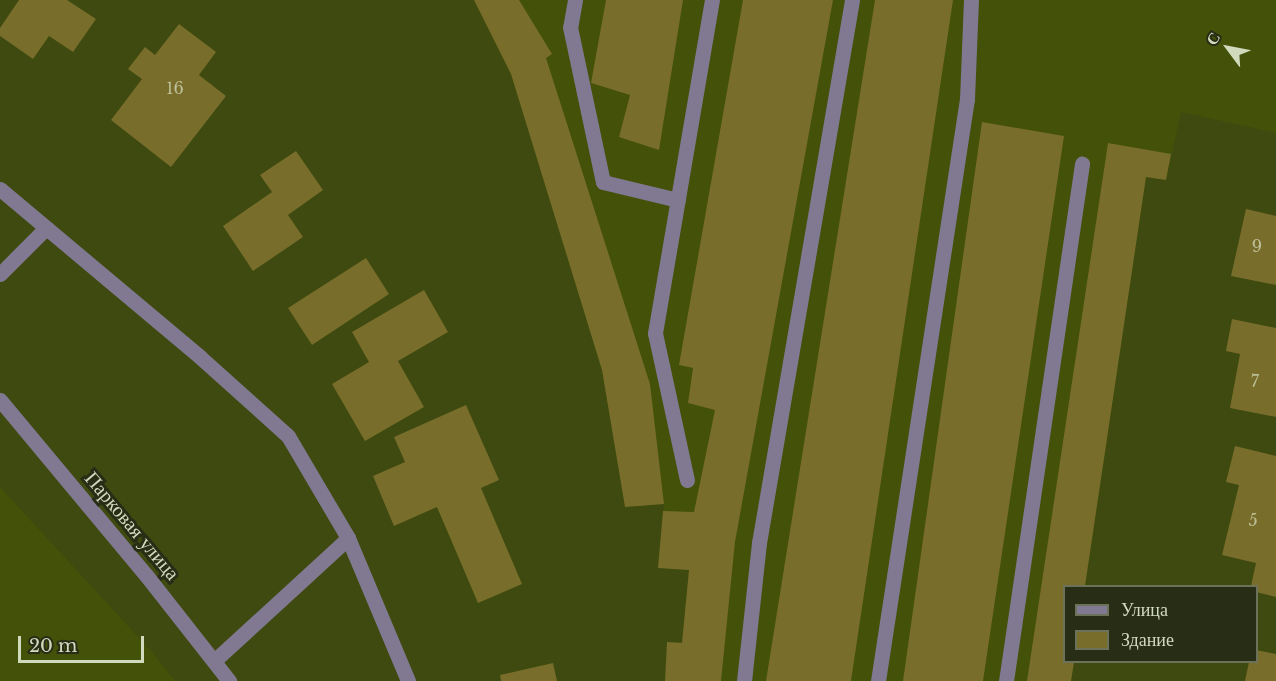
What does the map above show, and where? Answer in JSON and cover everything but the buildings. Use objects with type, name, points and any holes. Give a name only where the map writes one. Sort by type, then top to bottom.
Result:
[{"type":"street","points":[[575,0],[570,27],[603,182],[678,200]]},
{"type":"street","points":[[687,480],[655,333],[712,0]]},
{"type":"street","points":[[744,681],[759,543],[852,0]]},
{"type":"street","points":[[878,681],[967,99],[971,0]]},
{"type":"street","points":[[1006,681],[1082,164]]},
{"type":"street","points":[[0,189],[200,357],[288,436],[348,538],[408,681]]},
{"type":"street","points":[[0,274],[46,228]]},
{"type":"street","name":"Парковая улица","points":[[0,400],[146,574],[229,681]]},
{"type":"street","points":[[214,662],[348,538]]},
{"type":"shaded area","points":[[474,0],[1276,0],[1276,133],[1181,112],[1166,180],[1146,177],[1085,585],[1063,585],[1063,663],[1074,663],[1071,681],[665,681],[667,642],[682,642],[689,570],[658,568],[664,504],[625,507],[602,370],[511,74]]},
{"type":"shaded area","points":[[0,487],[153,653],[175,681],[0,681]]}]
